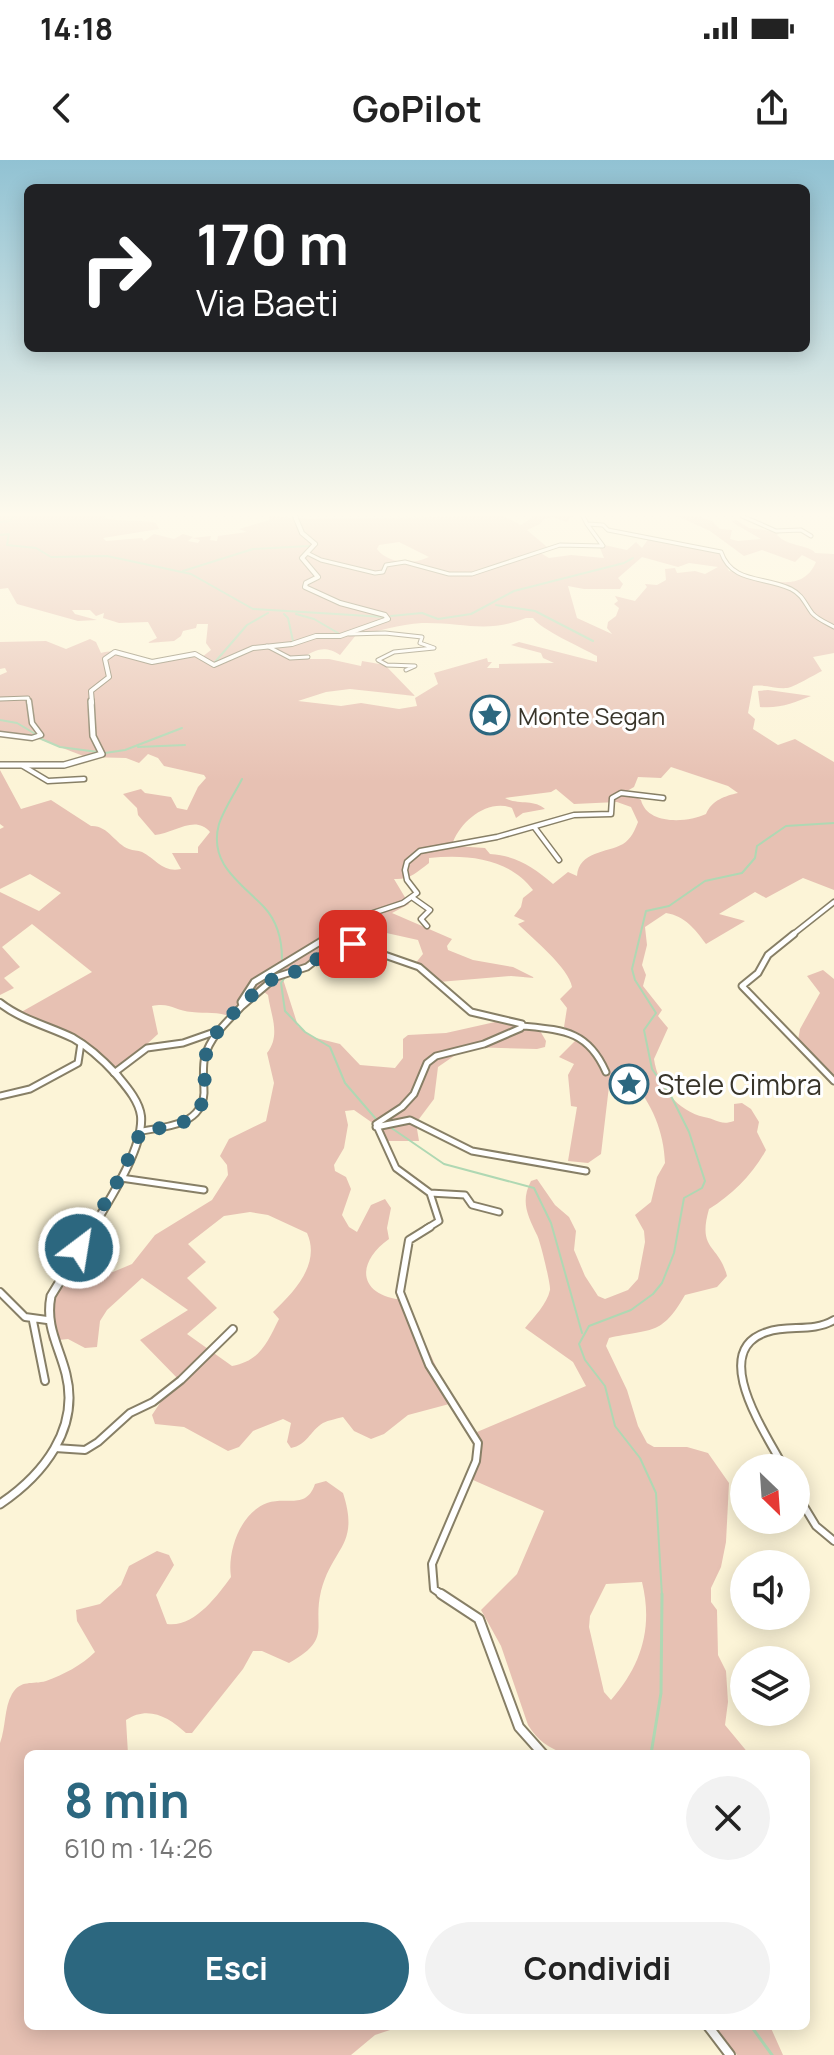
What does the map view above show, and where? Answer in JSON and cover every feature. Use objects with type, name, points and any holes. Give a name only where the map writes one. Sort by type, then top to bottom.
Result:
[{"type":"street","points":[[344,635],[388,617],[345,604]]},
{"type":"street","points":[[810,604],[813,614],[834,627]]},
{"type":"street","points":[[0,765],[64,765],[100,756],[103,751],[94,740],[91,691],[109,677],[105,659],[112,653],[127,652],[141,660],[155,662],[194,654],[214,665],[233,655],[267,646],[344,635],[385,633],[422,637],[420,643],[434,648],[394,652],[378,660],[389,666],[410,663],[415,666],[406,670]]},
{"type":"street","points":[[267,646],[290,658],[308,657]]},
{"type":"street","points":[[0,699],[28,698],[32,723],[41,735],[32,738],[0,734]]},
{"type":"street","points":[[23,766],[48,781],[84,779]]},
{"type":"street","points":[[242,1006],[241,1002],[254,982],[364,916],[413,897],[417,893],[407,880],[405,870],[414,854],[425,848],[474,842],[574,815],[611,814],[612,798],[621,793],[663,798]]},
{"type":"street","points":[[534,828],[538,829],[559,860]]},
{"type":"street","points":[[413,897],[430,910],[421,919],[427,926]]},
{"type":"street","points":[[834,902],[768,955],[758,973],[742,986],[834,1081]]},
{"type":"street","points":[[141,1131],[193,1117],[204,1103],[204,1057],[211,1041],[242,1006],[276,977],[307,967],[334,946],[353,944],[419,967],[471,1012],[523,1026],[557,1027],[575,1035],[600,1053],[606,1072]]},
{"type":"street","points":[[0,1003],[20,1017],[81,1043],[135,1099],[142,1117],[141,1131],[120,1177],[51,1296],[47,1320],[68,1378],[71,1404],[55,1448],[31,1480],[0,1504]]},
{"type":"street","points":[[376,1127],[379,1121],[402,1107],[414,1094],[427,1063],[436,1056],[484,1044],[523,1026]]},
{"type":"street","points":[[113,1073],[147,1048],[183,1043],[221,1029]]},
{"type":"street","points":[[0,1096],[30,1089],[78,1063],[81,1043]]},
{"type":"street","points":[[376,1127],[410,1120],[472,1151],[586,1171]]},
{"type":"street","points":[[376,1127],[396,1168],[430,1193],[439,1221],[409,1240],[400,1292],[429,1365],[478,1443],[476,1461],[432,1564],[434,1589],[440,1596],[467,1609],[479,1619],[519,1727],[539,1750]]},
{"type":"street","points":[[120,1177],[204,1190]]},
{"type":"street","points":[[430,1193],[465,1195],[472,1205],[499,1212]]},
{"type":"street","points":[[0,1292],[23,1318],[47,1320]]},
{"type":"street","points":[[777,1454],[741,1379],[741,1356],[752,1340],[763,1332],[814,1329],[834,1320]]},
{"type":"street","points":[[33,1321],[45,1381]]},
{"type":"street","points":[[55,1448],[85,1450],[98,1442],[130,1413],[153,1402],[181,1380],[233,1329]]},
{"type":"street","points":[[810,1516],[816,1526],[834,1541]]},
{"type":"street","points":[[711,2030],[730,2055]]},
{"type":"shaded area","points":[[19,604],[573,604],[577,618],[612,634],[607,628],[619,608],[615,604],[834,604],[834,653],[813,657],[822,671],[787,688],[753,686],[748,713],[755,719],[753,729],[778,745],[795,739],[834,762],[834,890],[803,878],[766,898],[755,892],[719,914],[745,921],[706,944],[689,924],[666,913],[645,927],[647,945],[642,965],[646,975],[643,986],[662,1010],[658,1016],[668,1028],[654,1059],[660,1079],[678,1103],[695,1114],[729,1122],[734,1121],[734,1104],[742,1103],[751,1109],[759,1122],[757,1132],[766,1150],[741,1183],[709,1209],[707,1240],[727,1276],[717,1287],[685,1295],[661,1324],[645,1331],[609,1338],[606,1346],[647,1443],[654,1447],[687,1447],[708,1453],[729,1483],[726,1542],[721,1567],[711,1588],[711,1602],[717,1610],[718,1655],[726,1671],[728,1702],[725,1725],[746,1750],[554,1749],[539,1739],[528,1725],[501,1646],[481,1610],[517,1574],[544,1511],[473,1480],[482,1449],[477,1432],[586,1386],[573,1362],[525,1328],[550,1290],[540,1245],[526,1209],[531,1181],[537,1179],[555,1205],[569,1217],[576,1231],[574,1250],[585,1276],[598,1296],[605,1299],[628,1290],[638,1279],[645,1242],[644,1231],[635,1215],[651,1202],[657,1177],[665,1163],[656,1118],[645,1098],[631,1080],[610,1078],[601,1154],[588,1163],[568,1161],[577,1107],[571,1106],[568,1075],[574,1064],[559,1057],[580,1036],[564,1027],[567,1008],[560,999],[572,987],[558,963],[518,924],[525,921],[514,916],[523,898],[533,890],[512,871],[486,860],[429,858],[429,863],[413,875],[394,879],[409,904],[392,913],[452,939],[448,950],[473,960],[513,967],[535,978],[511,976],[439,982],[433,974],[414,965],[423,954],[418,940],[373,930],[355,946],[343,945],[313,964],[282,976],[298,1026],[312,1037],[340,1044],[360,1065],[395,1068],[403,1058],[403,1039],[408,1035],[446,1033],[504,1020],[539,1029],[546,1041],[545,1047],[537,1049],[467,1047],[438,1067],[434,1099],[416,1123],[419,1141],[382,1141],[374,1124],[354,1110],[345,1111],[348,1125],[344,1148],[334,1165],[335,1171],[346,1177],[351,1189],[342,1215],[349,1227],[357,1232],[371,1205],[385,1199],[391,1208],[387,1228],[389,1239],[370,1259],[367,1278],[378,1293],[405,1300],[453,1403],[408,1415],[384,1434],[371,1439],[354,1431],[343,1417],[330,1420],[301,1444],[291,1448],[287,1442],[291,1423],[283,1419],[253,1431],[239,1447],[228,1451],[184,1427],[155,1424],[152,1415],[166,1394],[182,1383],[140,1340],[188,1310],[142,1278],[107,1310],[100,1321],[97,1347],[85,1348],[68,1339],[49,1341],[47,1321],[50,1304],[68,1270],[101,1268],[113,1272],[132,1264],[155,1235],[212,1200],[228,1175],[227,1165],[220,1156],[229,1139],[266,1121],[274,1083],[267,1053],[273,1039],[274,1025],[268,995],[260,989],[232,1017],[164,1005],[152,1006],[158,1034],[114,1074],[79,1042],[16,1015],[92,972],[32,924],[2,947],[20,967],[4,978],[14,988],[0,995],[0,892],[39,911],[61,893],[30,874],[0,889],[0,829],[4,827],[0,824],[0,770],[21,809],[51,800],[91,826],[102,828],[124,847],[142,852],[169,869],[181,869],[172,853],[198,853],[198,847],[210,832],[204,827],[191,825],[155,835],[138,815],[137,808],[123,794],[141,789],[145,793],[171,797],[177,808],[187,810],[206,778],[204,775],[164,766],[158,758],[148,754],[139,763],[126,758],[86,757],[39,739],[0,735],[0,675],[7,672],[5,668],[0,669],[0,642],[46,641],[66,649],[90,639],[96,642],[101,653],[123,653],[150,661],[202,657],[211,650],[206,643],[208,624],[197,624],[196,628],[183,631],[174,641],[147,643],[157,638],[148,622],[119,623],[103,618],[104,613],[96,616],[90,610],[72,610],[75,614],[97,620],[78,621]],"holes":[[[533,618],[552,633],[597,656],[597,662],[519,642],[511,645],[541,653],[543,658],[554,663],[499,664],[499,668],[487,668],[492,662],[488,662],[487,658],[434,673],[438,684],[415,698],[417,706],[399,709],[361,703],[341,706],[298,701],[326,692],[350,689],[415,696],[385,665],[362,661],[361,666],[329,659],[299,659],[324,649],[340,655],[356,635],[422,623],[474,626]],[[671,767],[728,786],[738,793],[715,802],[706,814],[669,820],[651,814],[641,800],[627,791],[634,787],[638,777],[661,778]],[[556,789],[574,804],[617,802],[631,807],[638,822],[626,842],[588,857],[577,876],[568,872],[553,884],[517,860],[490,854],[485,848],[455,846],[453,842],[457,834],[477,813],[503,806],[512,808],[516,818],[523,813],[545,809],[536,804],[505,798]],[[250,1212],[268,1215],[307,1233],[311,1256],[297,1286],[273,1312],[279,1319],[266,1343],[249,1360],[232,1366],[187,1334],[217,1308],[187,1278],[206,1262],[188,1244],[224,1216]],[[642,1582],[646,1614],[637,1659],[611,1700],[604,1692],[589,1627],[590,1616],[606,1584]]]},
{"type":"shaded area","points":[[758,691],[811,696],[781,706],[760,707]]},
{"type":"shaded area","points":[[823,970],[834,979],[834,1077],[797,1046],[800,1029],[820,993],[807,976]]},
{"type":"shaded area","points":[[326,1481],[343,1493],[348,1524],[343,1545],[321,1591],[318,1632],[311,1647],[289,1663],[262,1651],[253,1651],[243,1669],[192,1733],[186,1733],[158,1715],[142,1713],[126,1720],[128,1750],[24,1750],[24,2030],[390,2030],[375,2035],[351,2055],[0,2055],[0,1743],[12,1694],[23,1684],[46,1681],[66,1673],[95,1652],[77,1621],[76,1610],[100,1604],[121,1585],[129,1566],[157,1551],[169,1555],[174,1565],[156,1595],[167,1624],[177,1624],[195,1616],[231,1577],[231,1556],[237,1534],[249,1515],[267,1503],[301,1500],[307,1497],[315,1484]]},
{"type":"shaded area","points":[[716,2030],[772,2030],[783,2055],[737,2055]]},
{"type":"waterway","points":[[245,604],[253,609],[385,617]]},
{"type":"waterway","points":[[391,616],[422,613],[438,619],[471,614],[489,604]]},
{"type":"waterway","points":[[496,605],[535,611],[593,641]]},
{"type":"waterway","points":[[215,662],[247,625],[268,613]]},
{"type":"waterway","points":[[284,614],[288,618],[293,641]]},
{"type":"waterway","points":[[296,614],[314,619],[338,633]]},
{"type":"waterway","points":[[0,720],[17,723],[37,735]]},
{"type":"waterway","points":[[105,753],[125,750],[182,728]]},
{"type":"waterway","points":[[39,738],[60,747],[98,752]]},
{"type":"waterway","points":[[138,747],[185,745]]},
{"type":"waterway","points":[[242,779],[219,824],[218,850],[229,872],[272,918],[280,938],[282,959]]},
{"type":"waterway","points":[[662,1596],[656,1493],[640,1458],[615,1426],[605,1386],[585,1360],[579,1344],[589,1326],[631,1310],[662,1283],[674,1253],[684,1198],[702,1188],[705,1181],[689,1132],[672,1098],[652,1069],[644,1030],[656,1013],[635,980],[632,969],[646,911],[669,906],[705,881],[742,873],[755,858],[757,846],[786,826],[834,823]]},
{"type":"waterway","points":[[286,976],[281,983],[285,1011],[305,1032],[330,1047],[345,1083],[376,1119]]},
{"type":"waterway","points":[[390,1127],[444,1164],[534,1188],[551,1223],[582,1333]]},
{"type":"waterway","points":[[652,1750],[661,1693],[662,1596]]},
{"type":"waterway","points":[[754,2030],[772,2055]]},
{"type":"place","name":"Monte Segan","points":[[490,715]]},
{"type":"place","name":"Stele Cimbra","points":[[629,1084]]},
{"type":"route","points":[[79,1248],[120,1177],[141,1131],[193,1117],[204,1103],[204,1057],[221,1029],[276,977],[307,967],[334,946],[353,944]]}]
